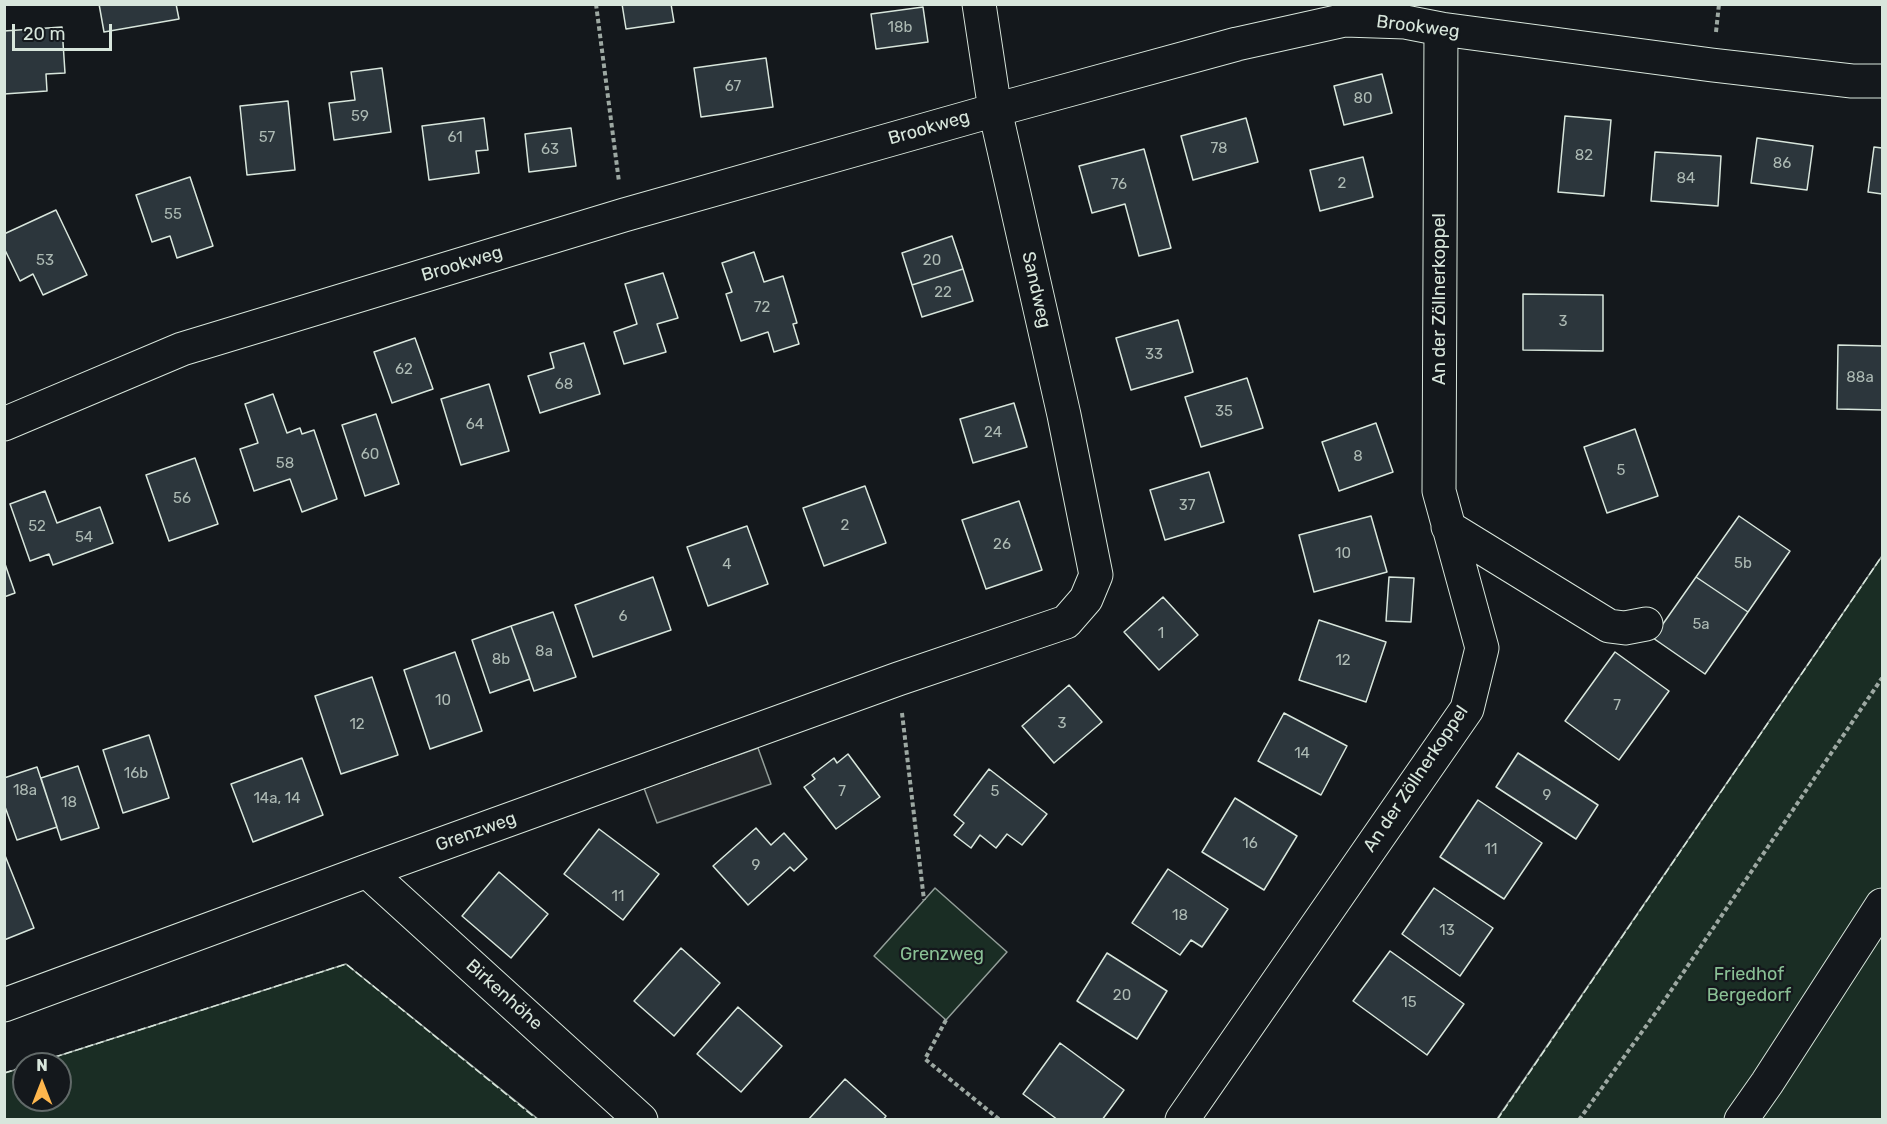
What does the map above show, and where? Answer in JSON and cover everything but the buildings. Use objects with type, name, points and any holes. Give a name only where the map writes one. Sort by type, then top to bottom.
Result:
[{"type":"street","name":"Sandweg","points":[[979,4],[995,110],[1064,416],[1096,575]]},
{"type":"street","name":"Brookweg","points":[[4,424],[182,349],[624,215],[1237,44],[1345,20],[1405,22],[1441,29],[1712,65],[1852,81],[1882,81]]},
{"type":"street","name":"An der Zöllnerkoppel","points":[[1182,1119],[1467,709],[1482,648],[1439,491],[1441,29]]},
{"type":"street","points":[[1448,527],[1609,626],[1625,628],[1646,624]]},
{"type":"street","name":"Grenzweg","points":[[4,1005],[898,679],[1066,622],[1086,599],[1096,575]]},
{"type":"street","name":"Birkenhöhe","points":[[367,871],[641,1119]]},
{"type":"street","points":[[1741,1119],[1767,1083],[1882,905]]},
{"type":"path","points":[[596,4],[624,215]]},
{"type":"path","points":[[1579,1119],[1664,1001],[1882,678]]},
{"type":"path","points":[[898,679],[924,900]]},
{"type":"path","points":[[946,1020],[926,1059],[1000,1119]]},
{"type":"green space","name":"Friedhof Bergedorf","points":[[1882,556],[1882,1119],[1497,1119]]},
{"type":"green space","name":"Grenzweg","points":[[935,888],[1007,952],[946,1020],[874,956]]},
{"type":"green space","points":[[346,964],[538,1119],[5,1119],[5,1073],[12,1071],[12,1112],[72,1112],[71,1052]]},
{"type":"shaded area","points":[[758,748],[771,784],[657,823],[644,788]]},
{"type":"fence","points":[[1497,1120],[1882,556]]},
{"type":"fence","points":[[71,1052],[346,964],[538,1120]]},
{"type":"fence","points":[[4,1073],[12,1071]]}]
